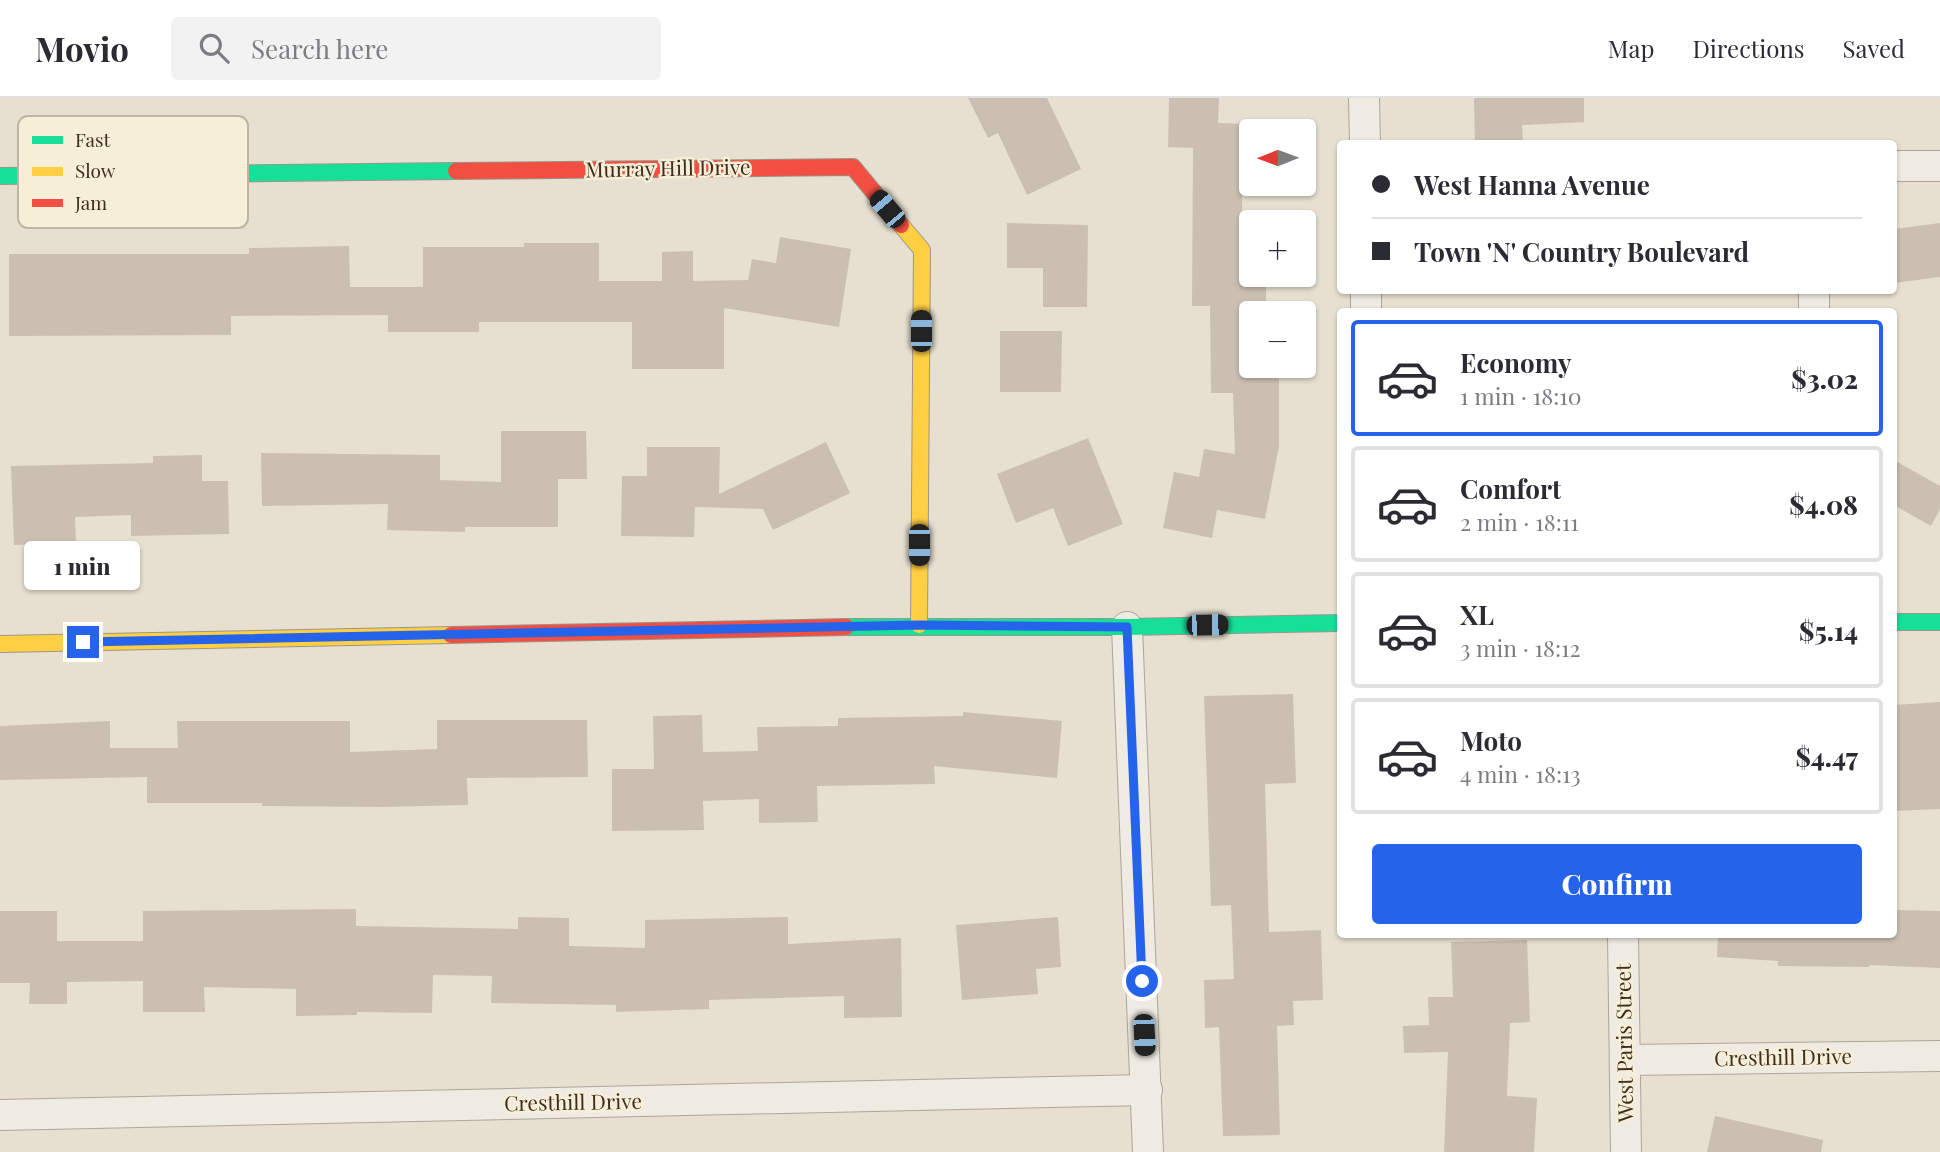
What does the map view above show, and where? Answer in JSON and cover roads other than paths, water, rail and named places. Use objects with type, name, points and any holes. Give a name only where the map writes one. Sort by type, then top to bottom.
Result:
[{"type":"street","points":[[1364,98],[1365,140]]},
{"type":"street","points":[[1897,166],[1940,166]]},
{"type":"street","name":"Murray Hill Drive","points":[[248,173],[853,167],[922,250],[919,625]]},
{"type":"street","name":"Murray Hill Drive","points":[[0,176],[18,176]]},
{"type":"street","points":[[1897,622],[1940,622]]},
{"type":"street","points":[[0,644],[919,625],[1127,627],[1337,623]]},
{"type":"street","points":[[1127,627],[1149,1152]]},
{"type":"street","name":"West Paris Street","points":[[1623,938],[1626,1152]]},
{"type":"street","name":"Cresthill Drive","points":[[1626,1060],[1940,1056]]},
{"type":"street","name":"Cresthill Drive","points":[[0,1115],[1147,1090]]}]
